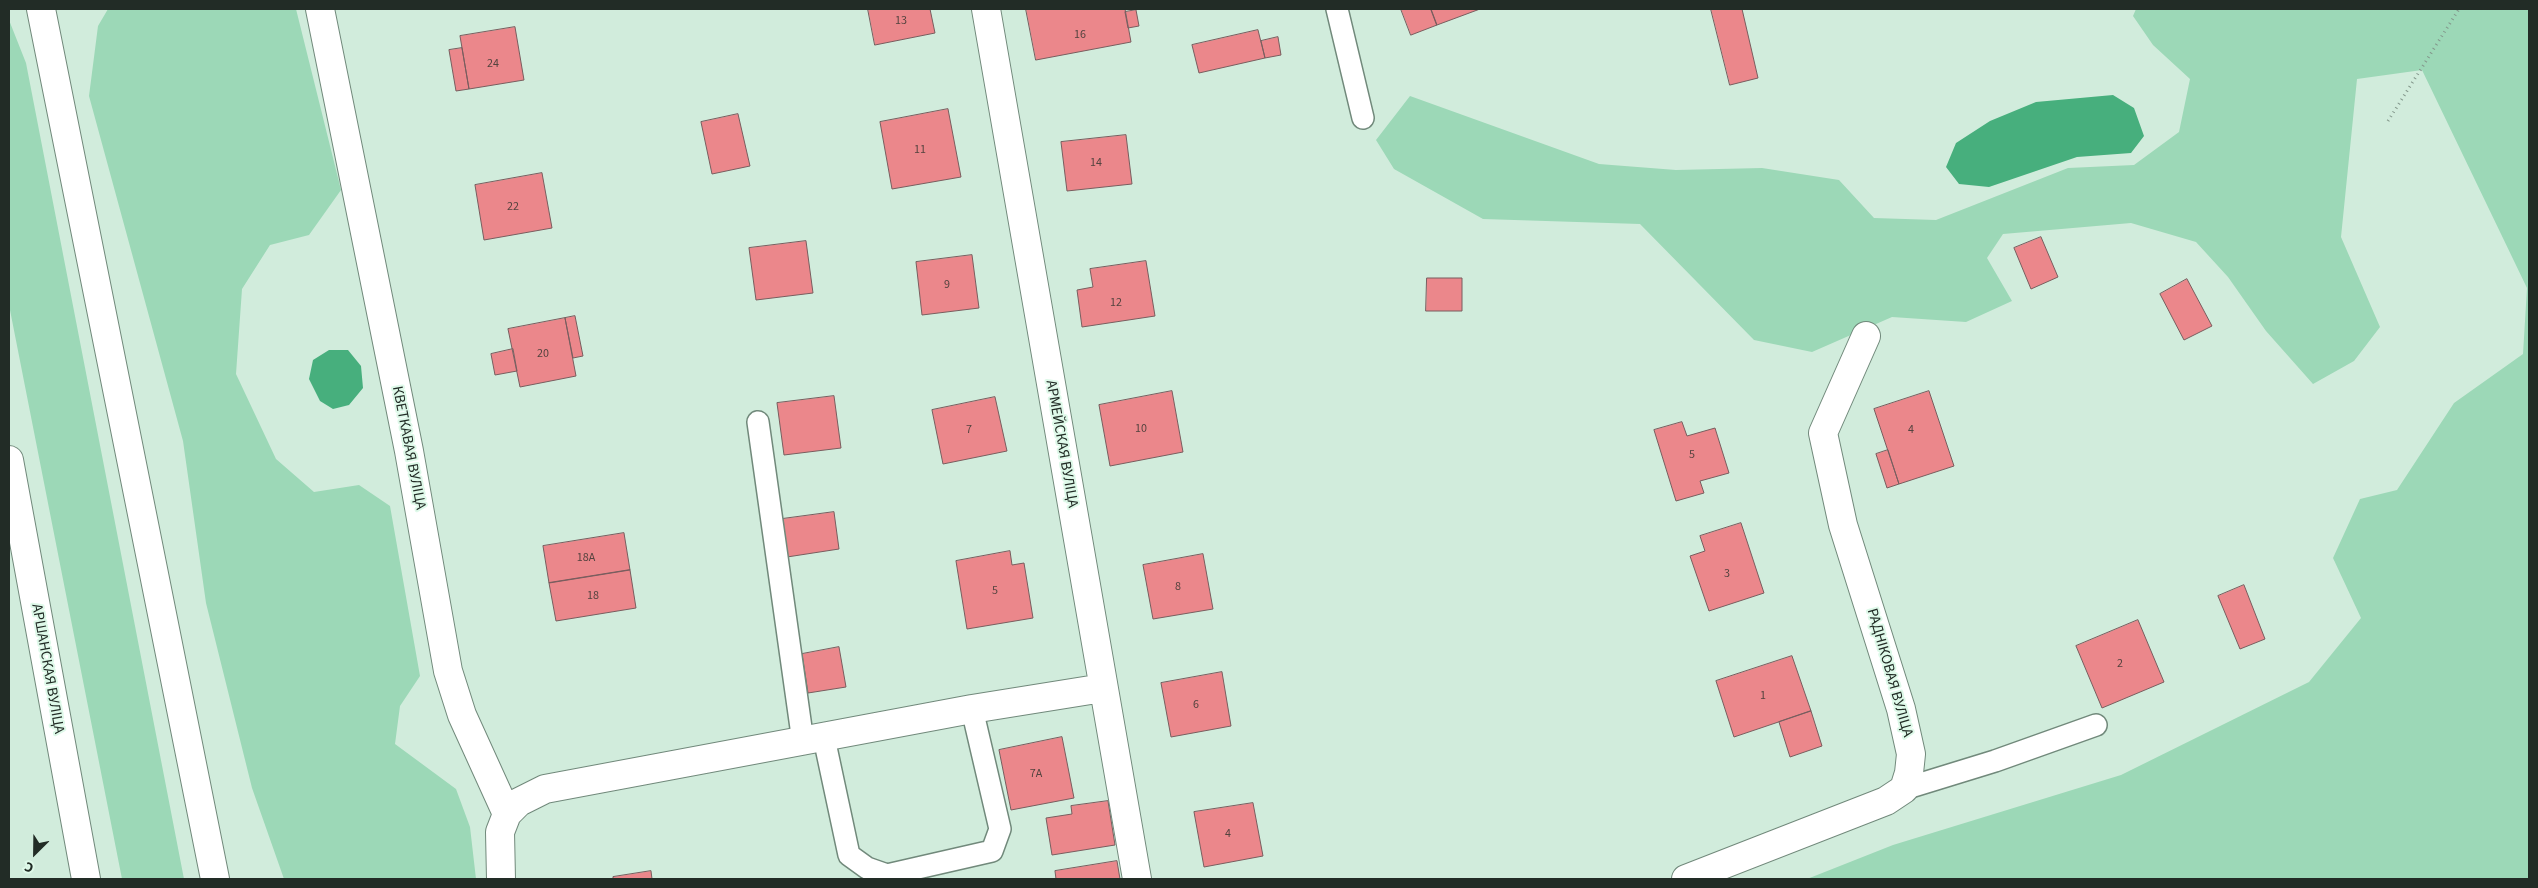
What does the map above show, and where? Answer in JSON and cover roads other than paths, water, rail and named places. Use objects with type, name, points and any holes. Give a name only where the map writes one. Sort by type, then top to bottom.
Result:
[{"type":"street","points":[[41,9],[215,879]]},
{"type":"street","name":"КВЕТКАВАЯ ВУЛІЦА","points":[[320,9],[409,451],[448,671],[466,723],[507,814]]},
{"type":"street","name":"АРМЕЙСКАЯ ВУЛІЦА","points":[[986,9],[1137,879]]},
{"type":"street","name":"РАДНІКОВАЯ ВУЛІЦА","points":[[1866,336],[1823,433],[1843,525],[1903,718],[1911,754],[1909,773],[1904,789]]},
{"type":"street","name":"АРШАНСКАЯ ВУЛІЦА","points":[[9,460],[86,879]]},
{"type":"street","points":[[501,879],[500,832],[507,814],[519,802],[545,789],[972,709],[1103,688]]},
{"type":"street","points":[[1686,879],[1886,801],[1904,789]]},
{"type":"lane","points":[[1337,9],[1363,118]]},
{"type":"lane","points":[[758,422],[813,740],[849,855],[867,868],[887,875],[992,851],[1000,829],[972,709]]},
{"type":"lane","points":[[1904,789],[1987,764],[2096,725]]}]
